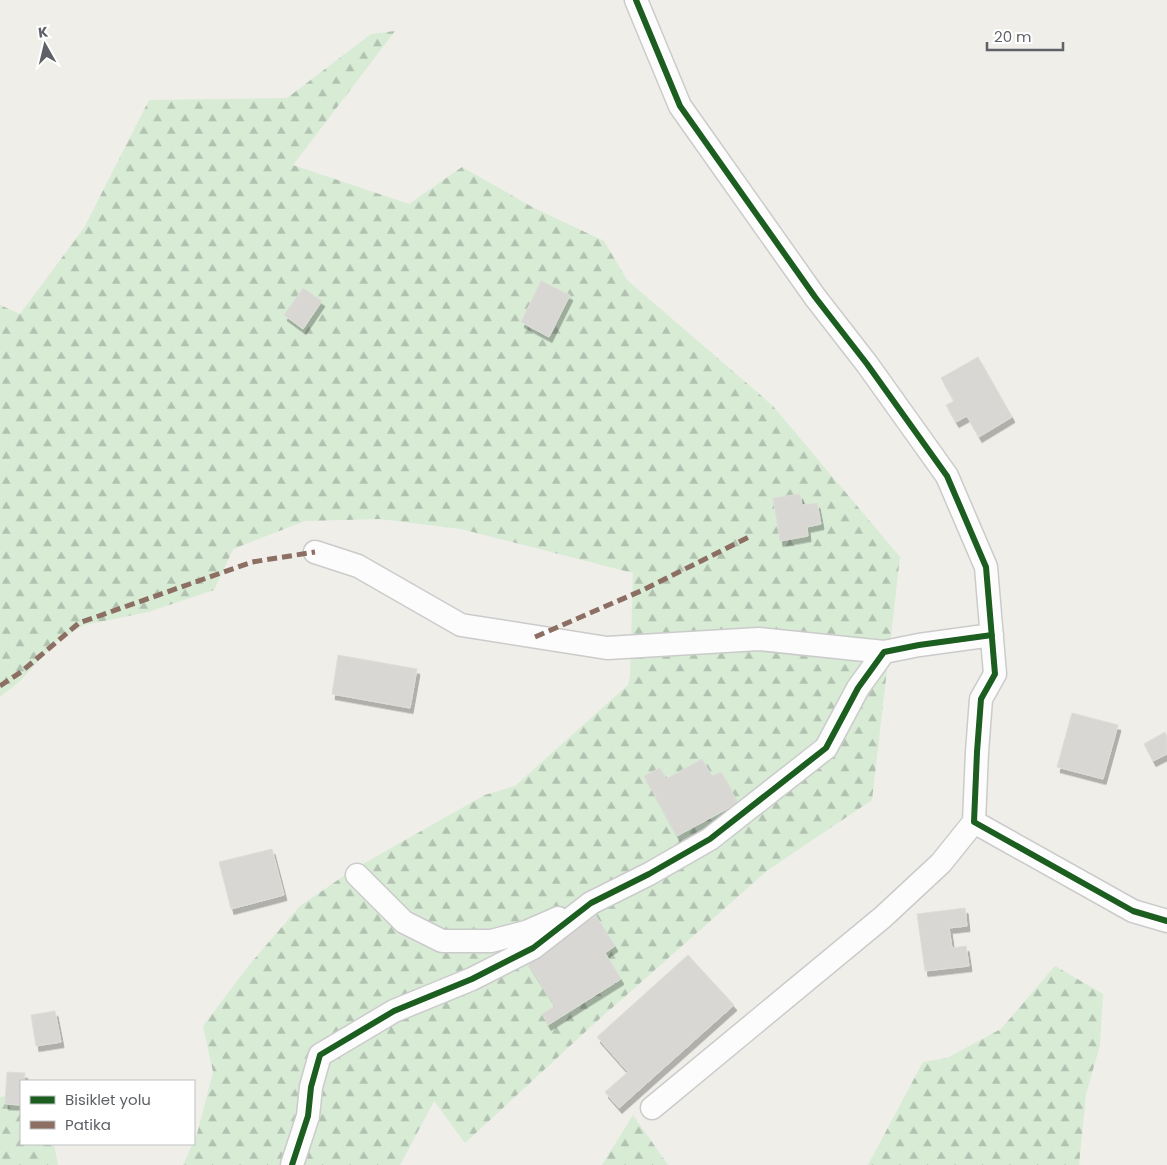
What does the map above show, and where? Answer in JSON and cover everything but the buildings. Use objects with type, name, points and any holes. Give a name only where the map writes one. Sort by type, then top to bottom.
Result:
[{"type":"street","points":[[636,0],[680,106],[815,297],[867,364],[947,476],[986,567],[995,674],[981,699],[974,822],[941,863],[883,917],[652,1108]]},
{"type":"street","points":[[314,552],[358,566],[461,625],[607,648],[759,639],[884,652],[992,635]]},
{"type":"street","points":[[357,875],[404,922],[442,941],[491,941],[526,932],[649,874],[710,839],[826,748],[858,688],[884,652]]},
{"type":"street","points":[[974,822],[1133,911],[1167,921]]},
{"type":"street","points":[[292,1165],[308,1116],[311,1088],[320,1055],[394,1011],[472,979],[533,948],[591,903]]},
{"type":"green space","points":[[395,31],[293,165],[409,204],[462,167],[534,208],[604,241],[627,280],[772,405],[900,557],[872,800],[768,870],[596,1022],[465,1143],[434,1101],[400,1165],[183,1165],[192,1145],[195,1145],[195,1138],[213,1072],[203,1026],[250,964],[300,906],[354,869],[485,795],[515,786],[628,685],[630,676],[633,573],[461,529],[380,519],[305,521],[233,549],[214,590],[148,612],[84,625],[56,642],[20,681],[0,697],[0,305],[20,314],[84,228],[149,100],[287,98],[371,34]]},
{"type":"green space","points":[[1055,966],[1103,994],[1100,1045],[1086,1094],[1079,1165],[868,1165],[923,1062],[947,1058],[1001,1029]]},
{"type":"green space","points":[[20,1093],[20,1145],[54,1145],[58,1165],[0,1165],[0,1097]]},
{"type":"green space","points":[[633,1115],[668,1165],[602,1165]]},
{"type":"marked path","points":[[535,637],[643,590],[749,537]]},
{"type":"marked path","points":[[0,686],[21,672],[79,623],[252,562],[315,552]]},
{"type":"cycle path","points":[[636,0],[680,106],[815,297],[867,364],[947,476],[986,567],[995,674],[981,699],[974,822],[1133,911],[1167,921]]},
{"type":"cycle path","points":[[292,1165],[308,1116],[311,1087],[320,1055],[394,1011],[472,979],[533,948],[591,903],[649,874],[710,839],[826,748],[858,688],[884,652],[992,635]]}]
